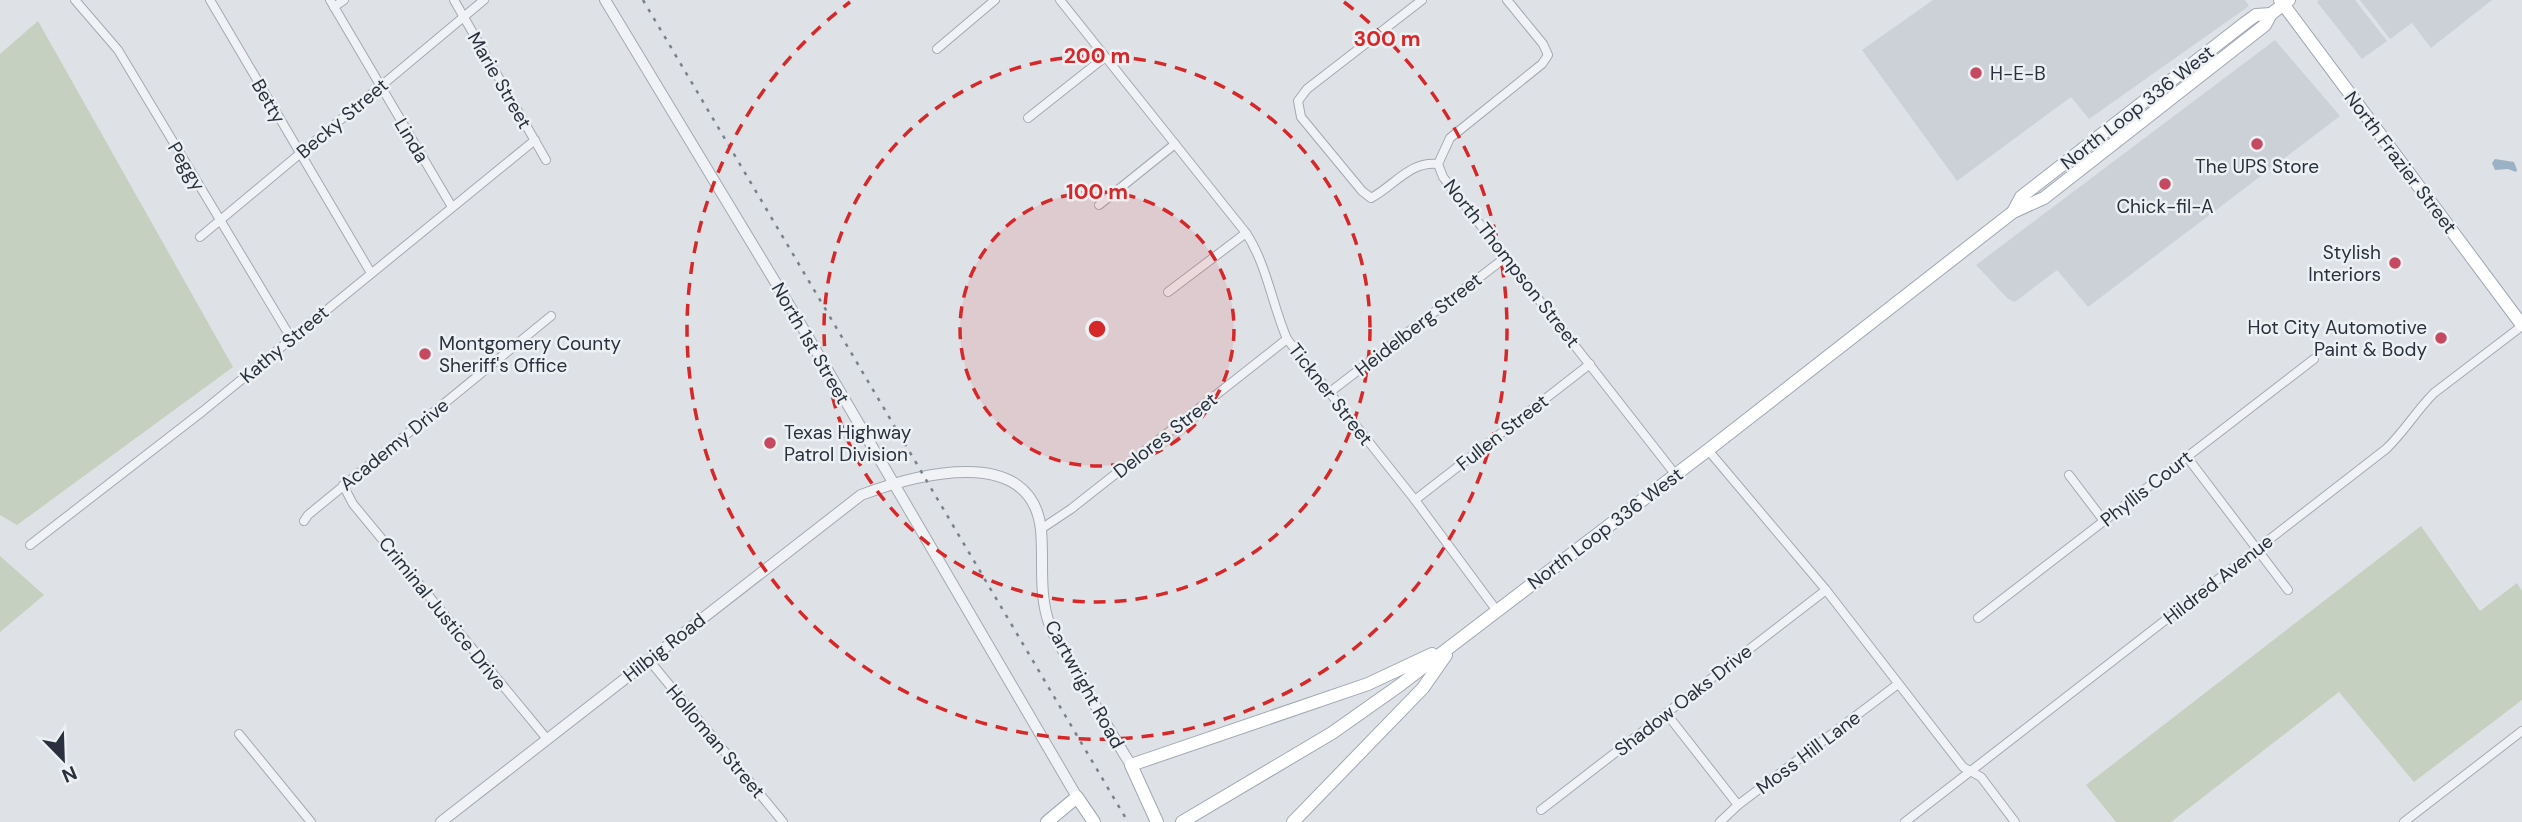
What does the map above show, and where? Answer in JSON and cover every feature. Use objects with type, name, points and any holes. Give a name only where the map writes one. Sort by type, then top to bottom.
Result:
[{"type":"main road","name":"North Loop 336 West","points":[[1182,822],[1355,718],[1708,450],[2013,212],[2044,198],[2122,139],[2265,25],[2271,14],[2284,2]]},
{"type":"main road","name":"North Frazier Street","points":[[2284,2],[2522,325]]},
{"type":"main road","name":"North Loop 336 West","points":[[2013,212],[2021,197],[2256,15],[2271,14]]},
{"type":"main road","points":[[2122,139],[2127,125],[2140,105]]},
{"type":"main road","points":[[2068,180],[2074,167],[2107,140],[2107,130]]},
{"type":"main road","points":[[1157,822],[1130,765],[1368,684],[1455,643]]},
{"type":"main road","points":[[1293,822],[1423,688],[1455,643]]},
{"type":"main road","points":[[1047,822],[1077,797],[1094,822]]},
{"type":"street","name":"Peggy","points":[[75,0],[118,50],[291,338]]},
{"type":"street","name":"Betty","points":[[210,0],[371,273]]},
{"type":"street","points":[[332,4],[344,0]]},
{"type":"street","name":"Marie Street","points":[[453,0],[546,160]]},
{"type":"street","name":"Becky Street","points":[[200,237],[484,0]]},
{"type":"street","name":"North 1st Street","points":[[605,0],[894,482],[1077,797]]},
{"type":"street","points":[[937,48],[995,0]]},
{"type":"street","name":"Tickner Street","points":[[1060,0],[1246,233],[1256,249],[1287,339],[1415,500],[1497,611]]},
{"type":"street","points":[[1423,0],[1307,89],[1298,101],[1301,117],[1362,191],[1371,198],[1414,167],[1424,163],[1438,164]]},
{"type":"street","name":"North Thompson Street","points":[[1507,0],[1543,44],[1548,55],[1542,64],[1450,138],[1438,164],[1443,177],[1675,474]]},
{"type":"street","name":"Linda","points":[[332,4],[452,207]]},
{"type":"street","points":[[1028,118],[1105,57]]},
{"type":"street","name":"Kathy Street","points":[[30,545],[203,411],[535,140]]},
{"type":"street","points":[[1099,205],[1175,144]]},
{"type":"street","points":[[1168,292],[1246,233]]},
{"type":"street","name":"Heidelberg Street","points":[[1329,392],[1506,257]]},
{"type":"street","name":"Academy Drive","points":[[304,522],[308,515],[343,485],[551,316]]},
{"type":"street","name":"Hildred Avenue","points":[[1905,822],[2386,449],[2400,436],[2434,393],[2522,325]]},
{"type":"street","name":"Delores Street","points":[[1041,529],[1071,509],[1287,339]]},
{"type":"street","name":"Phyllis Court","points":[[1978,618],[2314,359]]},
{"type":"street","name":"Fullen Street","points":[[1415,500],[1590,363]]},
{"type":"street","points":[[1708,450],[1826,590],[1963,767],[1981,777],[2015,822]]},
{"type":"street","points":[[2187,457],[2288,590]]},
{"type":"street","name":"Cartwright Road","points":[[894,482],[962,472],[984,472],[1002,476],[1028,494],[1041,529],[1042,594],[1051,628],[1130,765]]},
{"type":"street","points":[[2069,475],[2104,521]]},
{"type":"street","name":"Hilbig Road","points":[[441,822],[861,495],[894,482]]},
{"type":"street","name":"Criminal Justice Drive","points":[[343,485],[353,504],[547,739]]},
{"type":"street","name":"Shadow Oaks Drive","points":[[1541,810],[1826,590]]},
{"type":"street","name":"Holloman Street","points":[[649,659],[783,822]]},
{"type":"street","name":"Moss Hill Lane","points":[[1720,822],[1732,819],[1738,805],[1898,684]]},
{"type":"street","points":[[1666,713],[1738,805]]},
{"type":"street","points":[[2404,822],[2522,731]]},
{"type":"street","points":[[239,734],[311,822]]},
{"type":"shaded area","points":[[1933,0],[2245,0],[2249,6],[2089,119],[2071,97],[1957,181],[1862,50]]},
{"type":"shaded area","points":[[2355,0],[2387,41],[2362,59],[2317,2]]},
{"type":"shaded area","points":[[2360,0],[2492,0],[2431,48],[2412,23],[2390,39]]},
{"type":"shaded area","points":[[2275,40],[2340,116],[2088,307],[2057,270],[2015,302],[2008,299],[1976,265]]},
{"type":"green space","points":[[38,21],[233,367],[17,525],[0,515],[0,54]]},
{"type":"green space","points":[[2421,526],[2480,611],[2517,583],[2522,591],[2522,700],[2414,782],[2339,692],[2171,822],[2116,822],[2086,785]]},
{"type":"green space","points":[[0,556],[44,595],[0,632]]},
{"type":"water","points":[[2495,159],[2514,162],[2516,172],[2508,169],[2495,170],[2492,163]]},
{"type":"railway","points":[[643,0],[1128,822]]},
{"type":"place","name":"H-E-B","points":[[1976,73]]},
{"type":"place","name":"The UPS Store","points":[[2257,144]]},
{"type":"place","name":"Chick-fil-A","points":[[2165,184]]},
{"type":"place","name":"Stylish Interiors","points":[[2395,263]]},
{"type":"place","name":"Hot City Automotive Paint & Body","points":[[2441,338]]},
{"type":"place","name":"Montgomery County Sheriff's Office","points":[[425,354]]},
{"type":"place","name":"Texas Highway Patrol Division","points":[[770,443]]}]
